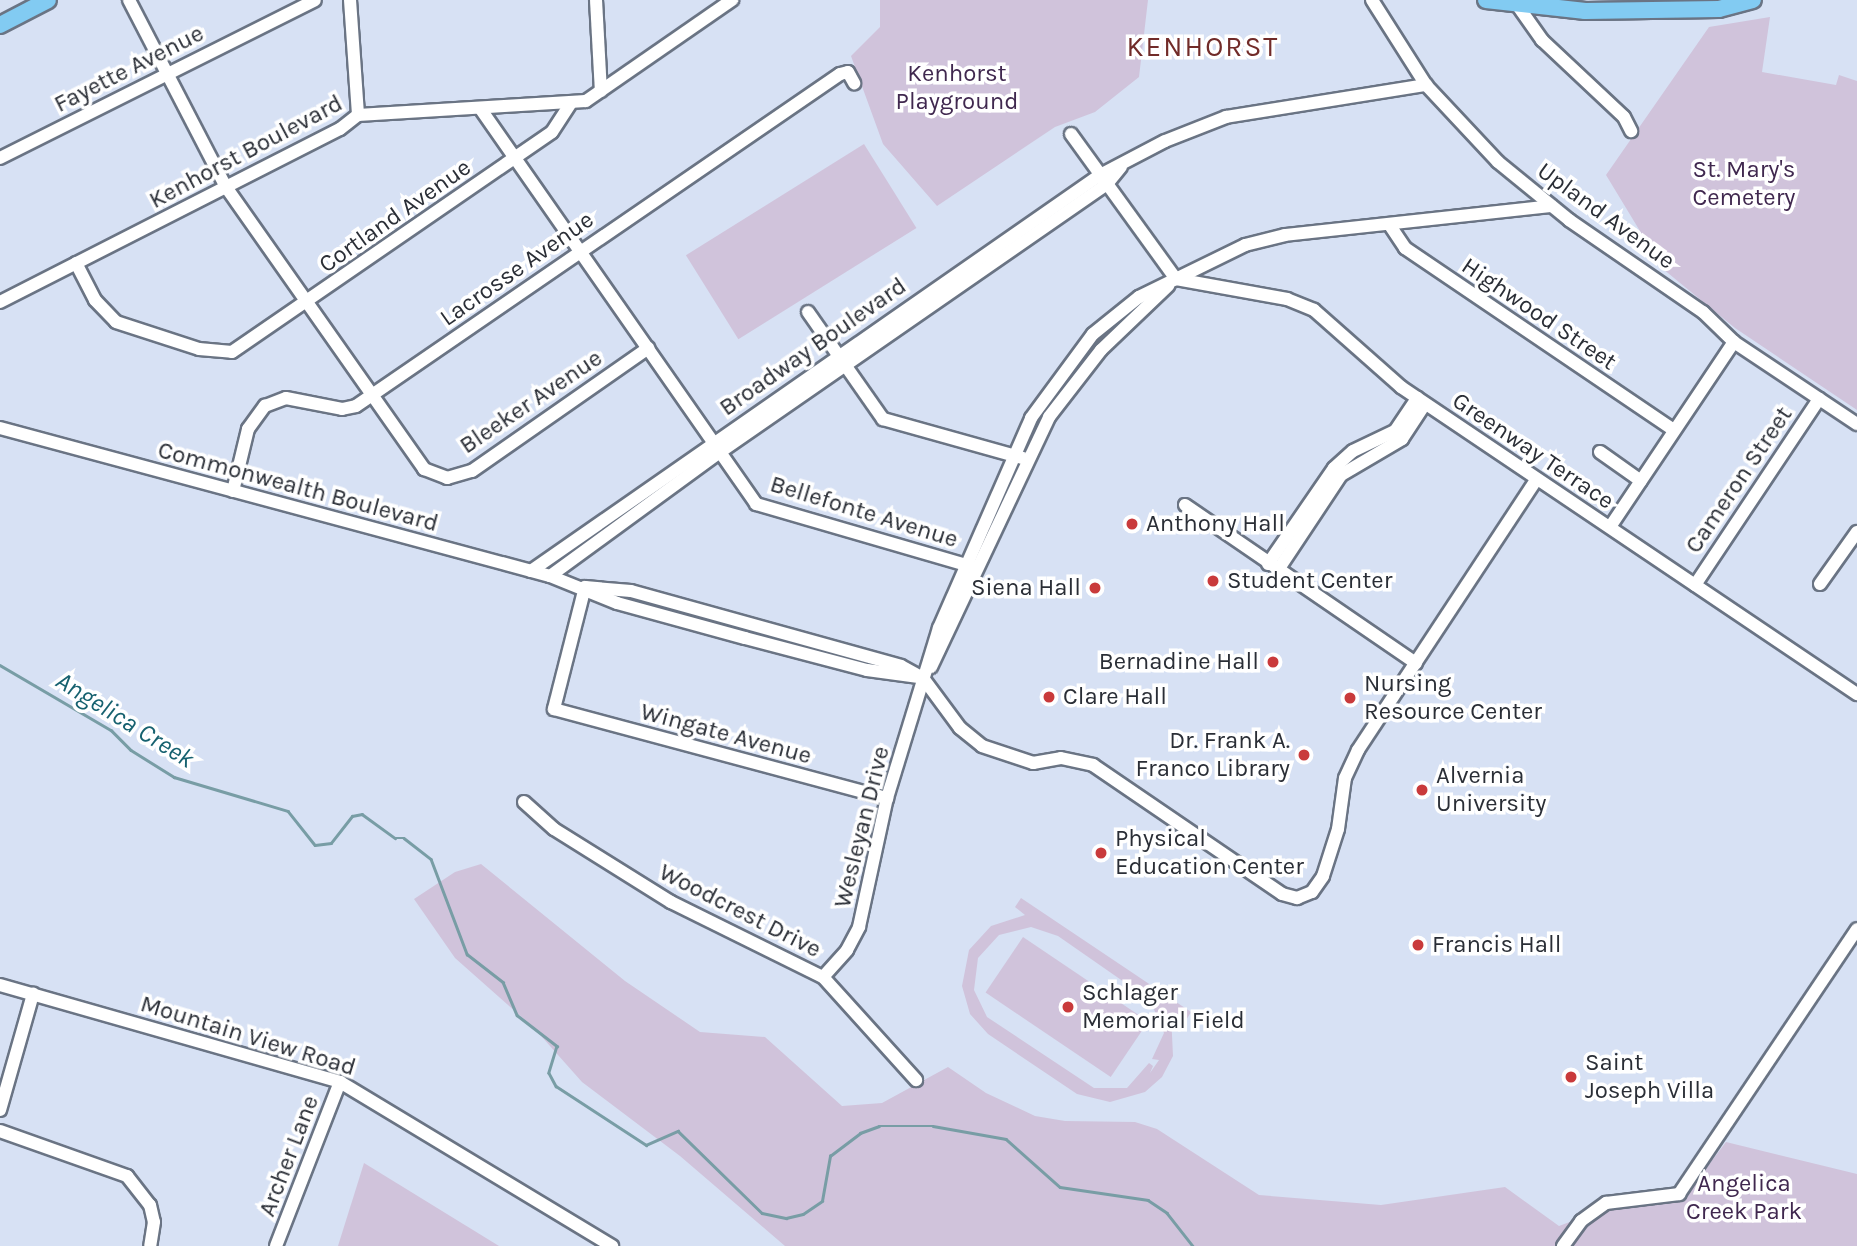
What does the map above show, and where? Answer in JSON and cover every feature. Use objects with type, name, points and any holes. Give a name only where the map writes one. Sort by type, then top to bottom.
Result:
[{"type":"main road","points":[[0,24],[48,0]]},
{"type":"main road","points":[[1486,0],[1518,6],[1585,11],[1753,0]]},
{"type":"street","points":[[128,0],[226,187],[372,397]]},
{"type":"street","name":"Fayette Avenue","points":[[0,158],[315,0]]},
{"type":"street","points":[[351,0],[358,115]]},
{"type":"street","points":[[596,0],[601,91]]},
{"type":"street","points":[[571,103],[586,102],[732,0]]},
{"type":"street","name":"Upland Avenue","points":[[1372,0],[1426,85],[1498,162],[1551,206],[1703,312],[1734,342],[1857,424]]},
{"type":"street","points":[[1518,6],[1542,40],[1624,117],[1632,131]]},
{"type":"street","name":"Lacrosse Avenue","points":[[233,491],[248,429],[265,406],[286,398],[347,408],[372,397],[579,250],[839,74],[848,72],[854,83]]},
{"type":"street","name":"Broadway Boulevard","points":[[531,571],[716,447],[1124,164],[1192,129],[1234,115],[1410,91],[1426,85]]},
{"type":"street","name":"Kenhorst Boulevard","points":[[0,302],[340,130],[358,115],[571,103]]},
{"type":"street","name":"Cortland Avenue","points":[[76,263],[95,300],[116,322],[209,351],[239,350],[552,132],[571,103]]},
{"type":"street","name":"Bellefonte Avenue","points":[[481,108],[757,504],[972,566]]},
{"type":"street","points":[[1071,134],[1176,279]]},
{"type":"street","points":[[1536,480],[1354,759],[1345,778],[1338,829],[1323,876],[1306,896],[1282,894],[1093,765],[1061,758],[1033,763],[982,746],[960,728],[923,678],[940,654],[972,566],[1021,457],[1086,366],[1176,279],[1256,242],[1389,223],[1551,206]]},
{"type":"street","name":"Highwood Street","points":[[1389,223],[1405,248],[1674,430]]},
{"type":"street","name":"Greenway Terrace","points":[[1176,279],[1299,302],[1421,401],[1857,694]]},
{"type":"street","points":[[808,312],[883,419],[1021,457]]},
{"type":"street","points":[[1610,527],[1734,342]]},
{"type":"street","name":"Bleeker Avenue","points":[[372,397],[414,460],[436,475],[447,478],[471,471],[648,348]]},
{"type":"street","name":"Cameron Street","points":[[1695,584],[1819,399]]},
{"type":"street","points":[[1273,567],[1334,468],[1353,452],[1395,431],[1421,401]]},
{"type":"street","name":"Commonwealth Boulevard","points":[[0,428],[550,576],[585,587],[617,603],[746,638],[893,676],[923,678]]},
{"type":"street","name":"Broadway Boulevard","points":[[550,576],[716,447]]},
{"type":"street","name":"Greenway Terrace","points":[[1600,452],[1641,481]]},
{"type":"street","points":[[1185,505],[1416,663]]},
{"type":"street","points":[[1820,584],[1857,532]]},
{"type":"street","name":"Wingate Avenue","points":[[585,587],[554,709],[887,799]]},
{"type":"street","name":"Wesleyan Drive","points":[[823,977],[848,950],[859,928],[887,799],[923,678]]},
{"type":"street","name":"Woodcrest Drive","points":[[524,802],[554,829],[671,902],[823,977],[916,1080]]},
{"type":"street","points":[[1563,1246],[1581,1221],[1606,1203],[1679,1194],[1857,929]]},
{"type":"street","name":"Mountain View Road","points":[[0,985],[340,1082],[612,1246]]},
{"type":"street","points":[[0,1110],[33,994]]},
{"type":"street","name":"Archer Lane","points":[[276,1246],[340,1082]]},
{"type":"street","points":[[0,1131],[127,1176],[150,1205],[154,1222],[150,1246]]},
{"type":"green space","name":"Kenhorst Playground","points":[[880,0],[1148,0],[1139,77],[1095,112],[1055,127],[937,206],[883,144],[851,56],[880,27]]},
{"type":"green space","name":"St. Mary's Cemetery","points":[[1770,17],[1762,72],[1836,85],[1839,75],[1857,81],[1857,410],[1735,328],[1663,269],[1606,175],[1709,27]]},
{"type":"green space","points":[[864,144],[916,228],[738,339],[686,255]]},
{"type":"green space","name":"Angelica Creek Park","points":[[481,864],[625,981],[700,1032],[765,1037],[842,1106],[882,1103],[948,1067],[986,1093],[1035,1116],[1065,1121],[1135,1122],[1157,1129],[1259,1195],[1381,1205],[1505,1187],[1559,1226],[1612,1206],[1683,1199],[1726,1142],[1857,1174],[1857,1246],[785,1246],[680,1156],[582,1082],[534,1028],[455,958],[414,899],[455,872]]},
{"type":"green space","points":[[1021,898],[1191,1012],[1185,1022],[1171,1014],[1173,1056],[1162,1077],[1145,1092],[1110,1102],[1077,1094],[988,1034],[970,1014],[962,986],[969,950],[991,926],[1025,915],[1015,907]],"holes":[[[1031,927],[1058,936],[1150,1000],[1164,1033],[1152,1059],[1159,1060],[1150,1073],[1153,1066],[1149,1063],[1127,1088],[1094,1088],[987,1017],[974,990],[978,958],[999,935]]]},
{"type":"green space","name":"Schlager Memorial Field","points":[[1023,937],[1148,1021],[1111,1077],[986,993]]},
{"type":"green space","points":[[364,1163],[499,1246],[338,1246]]},
{"type":"waterway","name":"Angelica Creek","points":[[0,665],[111,730],[131,750],[174,777],[288,811],[315,845],[331,843],[352,816],[362,814],[395,838],[404,838],[431,859],[467,954],[503,982],[517,1015],[557,1046],[549,1073],[556,1086],[646,1145],[678,1131],[762,1213],[786,1218],[803,1214],[822,1201],[830,1156],[860,1133],[879,1126],[933,1126],[1006,1139],[1060,1187],[1148,1200],[1167,1213],[1193,1246]]},
{"type":"place","name":"Anthony Hall","points":[[1132,524]]},
{"type":"place","name":"Student Center","points":[[1213,581]]},
{"type":"place","name":"Siena Hall","points":[[1095,588]]},
{"type":"place","name":"Bernadine Hall","points":[[1273,662]]},
{"type":"place","name":"Clare Hall","points":[[1049,697]]},
{"type":"place","name":"Nursing Resource Center","points":[[1350,698]]},
{"type":"place","name":"Dr. Frank A. Franco Library","points":[[1304,755]]},
{"type":"place","name":"Alvernia University","points":[[1422,790]]},
{"type":"place","name":"Physical Education Center","points":[[1101,853]]},
{"type":"place","name":"Francis Hall","points":[[1418,945]]},
{"type":"place","name":"Schlager Memorial Field","points":[[1068,1007]]},
{"type":"place","name":"Saint Joseph Villa","points":[[1571,1077]]},
{"type":"district","name":"KENHORST","points":[[1203,47]]}]
